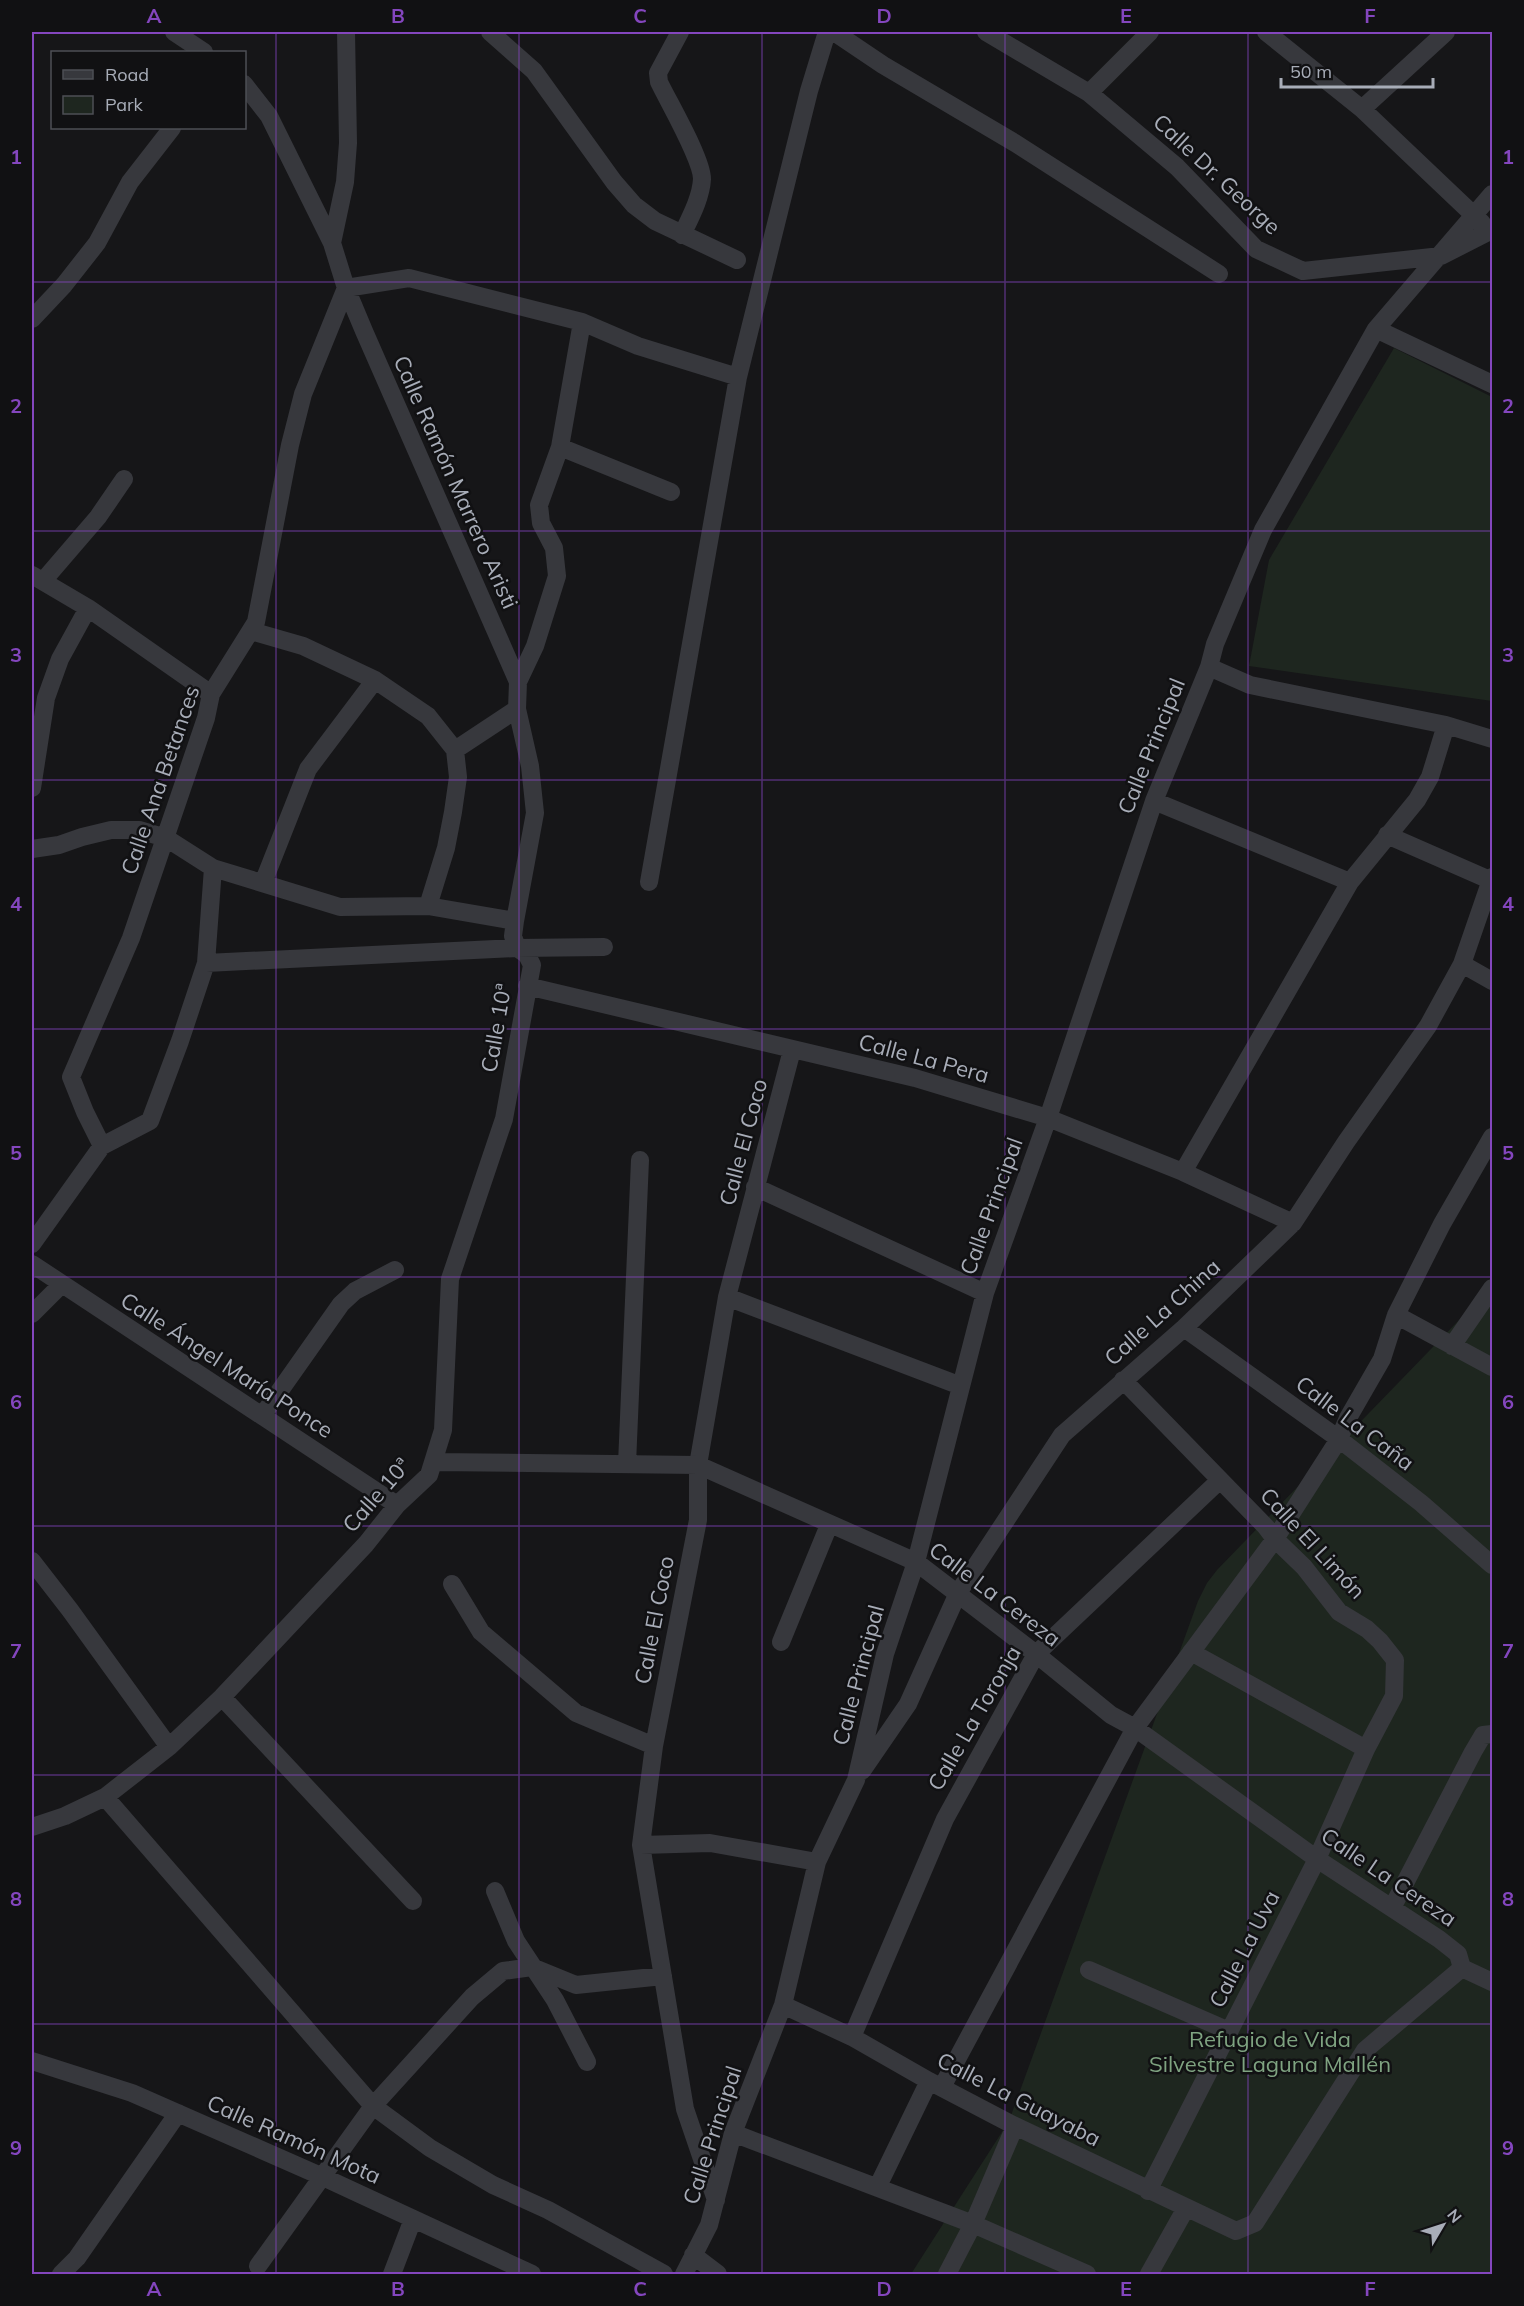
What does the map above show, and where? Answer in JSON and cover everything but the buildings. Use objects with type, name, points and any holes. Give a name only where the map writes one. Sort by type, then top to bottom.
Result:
[{"type":"street","points":[[174,32],[202,51]]},
{"type":"street","points":[[332,243],[345,182],[347,152],[346,32]]},
{"type":"street","points":[[490,32],[534,71],[614,182],[634,205],[655,221],[737,261]]},
{"type":"street","points":[[680,32],[658,73],[659,82],[699,162],[702,177],[695,207],[682,235]]},
{"type":"street","points":[[649,882],[738,377],[809,91],[827,32]]},
{"type":"street","points":[[834,32],[883,65],[1016,143],[1220,274]]},
{"type":"street","name":"Calle Dr. George","points":[[986,32],[1089,93],[1177,166],[1256,249],[1303,272],[1441,256]]},
{"type":"street","points":[[1089,93],[1150,32]]},
{"type":"street","points":[[1266,32],[1362,109],[1474,217],[1491,230]]},
{"type":"street","points":[[1362,109],[1446,32]]},
{"type":"street","name":"Calle Ramón Marrero Aristi","points":[[246,87],[269,116],[332,243],[346,288],[518,682],[517,709],[530,766],[535,813],[515,921],[513,936],[517,948]]},
{"type":"street","points":[[32,319],[64,285],[97,243],[130,182],[171,129]]},
{"type":"street","points":[[1441,256],[1492,194]]},
{"type":"street","name":"Calle Principal","points":[[684,2274],[709,2225],[733,2133],[783,2005],[817,1862],[856,1780],[885,1654],[916,1562],[985,1293],[1048,1118],[1154,801],[1209,667],[1215,644],[1263,530],[1376,329],[1441,256],[1491,230]]},
{"type":"street","points":[[346,288],[409,279],[582,322],[638,346],[738,377]]},
{"type":"street","name":"Calle Ana Betances","points":[[102,1146],[71,1077],[131,938],[206,718],[211,694],[256,622],[290,445],[303,394],[346,288]]},
{"type":"street","points":[[518,682],[536,646],[557,576],[554,548],[541,523],[539,505],[560,447],[582,322]]},
{"type":"street","points":[[1376,329],[1492,384]]},
{"type":"street","points":[[560,447],[671,492]]},
{"type":"street","points":[[124,479],[98,517],[37,578],[88,608],[211,694]]},
{"type":"street","points":[[32,788],[46,698],[60,659],[88,608]]},
{"type":"street","points":[[251,631],[303,646],[375,680],[428,716],[454,750],[458,777],[453,812],[446,848],[428,906]]},
{"type":"street","points":[[1209,667],[1250,685],[1446,725],[1492,739]]},
{"type":"street","points":[[263,883],[308,769],[375,680]]},
{"type":"street","points":[[454,750],[517,709]]},
{"type":"street","points":[[1183,1172],[1350,882],[1417,800],[1426,785],[1446,725]]},
{"type":"street","points":[[1154,801],[1350,882]]},
{"type":"street","points":[[32,849],[59,845],[111,830],[139,830],[166,838],[213,868],[340,907],[428,906],[515,921]]},
{"type":"street","points":[[1387,835],[1492,879]]},
{"type":"street","points":[[32,1244],[102,1146],[150,1121],[206,963],[213,868]]},
{"type":"street","name":"Calle La China","points":[[856,1780],[908,1704],[958,1593],[1062,1435],[1184,1328],[1293,1223],[1346,1142],[1428,1026],[1462,964],[1492,879]]},
{"type":"street","points":[[206,963],[517,948],[604,947]]},
{"type":"street","name":"Calle 10ª","points":[[32,1827],[64,1816],[105,1797],[169,1747],[222,1697],[366,1544],[397,1505],[429,1475],[443,1430],[450,1279],[504,1119],[532,965],[527,955],[517,948]]},
{"type":"street","points":[[1462,964],[1492,981]]},
{"type":"street","name":"Calle La Pera","points":[[527,986],[915,1078],[1048,1118],[1183,1172],[1293,1223]]},
{"type":"street","name":"Calle El Coco","points":[[716,2200],[685,2109],[641,1845],[654,1746],[698,1520],[698,1465],[727,1297],[792,1050]]},
{"type":"street","points":[[878,2186],[1135,1728],[1275,1539],[1339,1439],[1348,1418],[1382,1359],[1396,1315],[1442,1224],[1492,1137]]},
{"type":"street","points":[[627,1464],[640,1160]]},
{"type":"street","points":[[755,1187],[985,1293]]},
{"type":"street","name":"Calle Ángel María Ponce","points":[[32,1264],[397,1505]]},
{"type":"street","points":[[262,1416],[341,1304],[355,1291],[394,1270]]},
{"type":"street","points":[[32,1314],[61,1285]]},
{"type":"street","points":[[1452,1346],[1492,1288]]},
{"type":"street","points":[[727,1297],[961,1386]]},
{"type":"street","points":[[1396,1315],[1492,1367]]},
{"type":"street","name":"Calle La Caña","points":[[1184,1328],[1339,1439],[1421,1503],[1492,1565]]},
{"type":"street","name":"Calle El Limón","points":[[1123,1380],[1304,1567],[1339,1612],[1374,1635],[1395,1660],[1394,1696],[1366,1749],[1317,1859]]},
{"type":"street","name":"Calle La Cereza","points":[[433,1462],[698,1465],[916,1562],[1111,1715],[1135,1728],[1317,1859],[1392,1908],[1460,1961],[1492,1982]]},
{"type":"street","name":"Calle La Toronja","points":[[852,2037],[945,1819],[1036,1654],[1220,1480]]},
{"type":"street","points":[[781,1642],[829,1525]]},
{"type":"street","points":[[32,1561],[169,1747]]},
{"type":"street","points":[[452,1584],[481,1632],[576,1713],[654,1746]]},
{"type":"street","points":[[1191,1652],[1366,1749]]},
{"type":"street","points":[[222,1697],[413,1901]]},
{"type":"street","points":[[1392,1908],[1473,1752],[1483,1735],[1492,1734]]},
{"type":"street","points":[[105,1797],[373,2106],[430,2148],[493,2185],[548,2210],[664,2274]]},
{"type":"street","points":[[641,1845],[710,1843],[817,1862]]},
{"type":"street","name":"Calle La Uva","points":[[1148,2191],[1317,1859]]},
{"type":"street","points":[[495,1891],[516,1941],[555,2000],[587,2062]]},
{"type":"street","name":"Calle La Guayaba","points":[[783,2005],[852,2037],[1015,2126],[1236,2231],[1255,2223],[1365,2050],[1460,1961]]},
{"type":"street","points":[[258,2266],[373,2106],[472,1997],[503,1971],[532,1967],[576,1985],[663,1976]]},
{"type":"street","points":[[1089,1970],[1229,2031]]},
{"type":"street","name":"Calle Ramón Mota","points":[[32,2061],[132,2093],[323,2177],[532,2274]]},
{"type":"street","points":[[61,2274],[77,2258],[178,2113]]},
{"type":"street","points":[[947,2274],[973,2224],[1015,2126]]},
{"type":"street","points":[[733,2133],[878,2186],[973,2224],[1087,2274]]},
{"type":"street","points":[[1149,2274],[1186,2208]]},
{"type":"street","points":[[393,2274],[412,2219]]},
{"type":"street","points":[[693,2255],[718,2274]]},
{"type":"green space","points":[[1394,348],[1492,397],[1492,701],[1249,666],[1269,560]]},
{"type":"green space","name":"Refugio de Vida Silvestre Laguna Mallén","points":[[1492,1286],[1492,2274],[911,2274],[1009,2121],[1198,1601],[1207,1583]]}]
